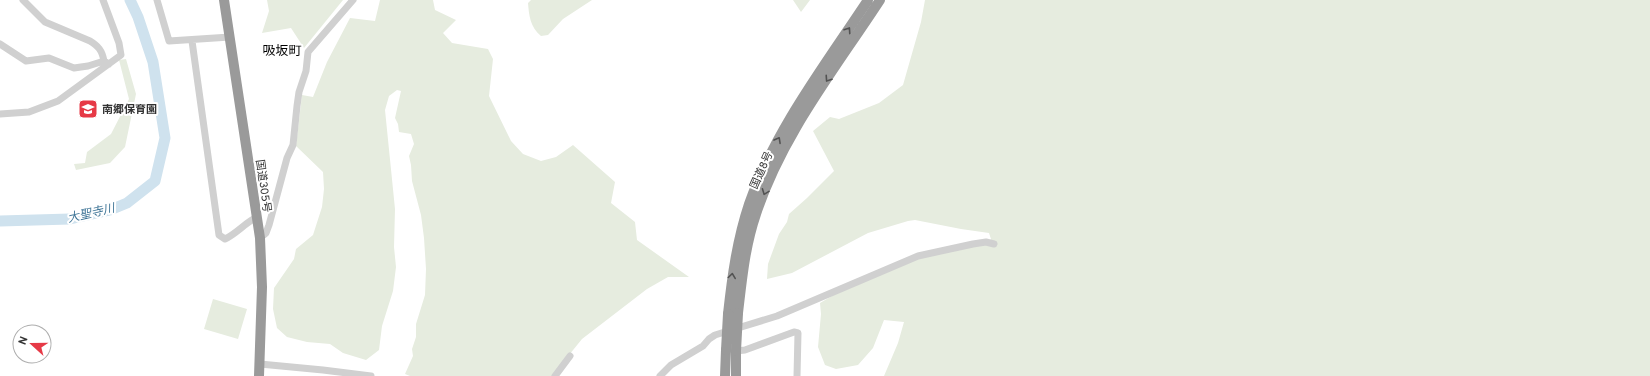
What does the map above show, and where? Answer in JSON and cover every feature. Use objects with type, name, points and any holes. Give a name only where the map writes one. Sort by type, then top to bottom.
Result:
[{"type":"highway","name":"国道305号","points":[[224,0],[260,238],[262,287],[259,376]]},
{"type":"highway","name":"国道8号","points":[[725,376],[731,350],[734,263],[749,204],[762,172],[777,142],[810,86],[868,0]]},
{"type":"highway","name":"国道8号","points":[[733,313],[756,214],[773,172],[794,131],[880,0]]},
{"type":"highway","name":"国道8号","points":[[731,350],[736,376]]},
{"type":"street","points":[[23,0],[45,22],[96,45],[102,51],[106,62]]},
{"type":"street","points":[[0,114],[29,112],[58,102],[106,62],[120,55],[119,43],[102,0]]},
{"type":"street","points":[[157,0],[169,41],[192,41],[230,37]]},
{"type":"street","points":[[260,238],[266,233],[269,225],[287,158],[293,145],[299,92],[306,71],[308,52],[317,40],[341,16],[354,0]]},
{"type":"street","points":[[192,41],[218,235],[224,239],[231,236],[257,217]]},
{"type":"street","points":[[0,44],[26,61],[49,58],[74,68],[106,62]]},
{"type":"street","points":[[660,376],[672,365],[704,346],[708,339],[715,335],[777,316],[918,256],[973,244],[986,242],[994,244]]},
{"type":"street","points":[[731,350],[745,350],[794,332],[798,333],[797,376]]},
{"type":"street","points":[[555,376],[570,356]]},
{"type":"street","points":[[260,364],[371,376]]},
{"type":"shaded area","points":[[267,0],[343,0],[304,48],[291,28],[262,33],[269,11]]},
{"type":"shaded area","points":[[380,0],[433,0],[435,10],[456,20],[443,33],[452,43],[488,49],[493,59],[489,96],[511,141],[523,154],[541,161],[556,157],[573,145],[615,182],[611,203],[635,222],[637,240],[689,277],[668,277],[647,289],[582,339],[552,376],[410,376],[405,374],[413,356],[412,349],[416,337],[416,324],[425,295],[426,269],[421,215],[412,181],[409,156],[414,144],[411,134],[399,132],[398,124],[395,118],[401,91],[397,90],[389,96],[385,110],[395,209],[394,247],[396,267],[393,291],[382,326],[379,350],[366,360],[343,353],[330,344],[307,342],[287,337],[277,328],[273,309],[274,288],[294,259],[296,249],[313,235],[322,207],[324,189],[323,172],[296,146],[302,95],[313,97],[327,62],[350,18],[375,21]]},
{"type":"shaded area","points":[[531,0],[592,0],[563,19],[548,35],[541,36],[532,25],[528,3]]},
{"type":"shaded area","points":[[793,0],[810,0],[801,12]]},
{"type":"shaded area","points":[[925,0],[1650,0],[1650,376],[884,376],[898,343],[904,322],[884,320],[873,348],[858,365],[836,369],[825,365],[818,347],[821,314],[820,303],[849,286],[925,256],[987,244],[991,239],[989,233],[915,220],[908,221],[868,233],[792,273],[767,279],[768,264],[779,234],[787,222],[789,214],[834,171],[813,131],[830,117],[839,119],[879,103],[903,85],[921,22]]},
{"type":"shaded area","points":[[126,59],[136,94],[125,147],[110,163],[76,170],[74,164],[85,163],[87,152],[111,134],[129,99],[119,60]]},
{"type":"shaded area","points":[[213,299],[247,309],[238,339],[204,329]]},
{"type":"waterway","name":"大聖寺川","points":[[0,221],[70,219],[110,210],[127,203],[155,181],[165,138],[153,62],[138,17],[130,0]]},
{"type":"place","name":"南郷保育園","points":[[88,109]]},
{"type":"district","name":"吸坂町","points":[[282,50]]}]
